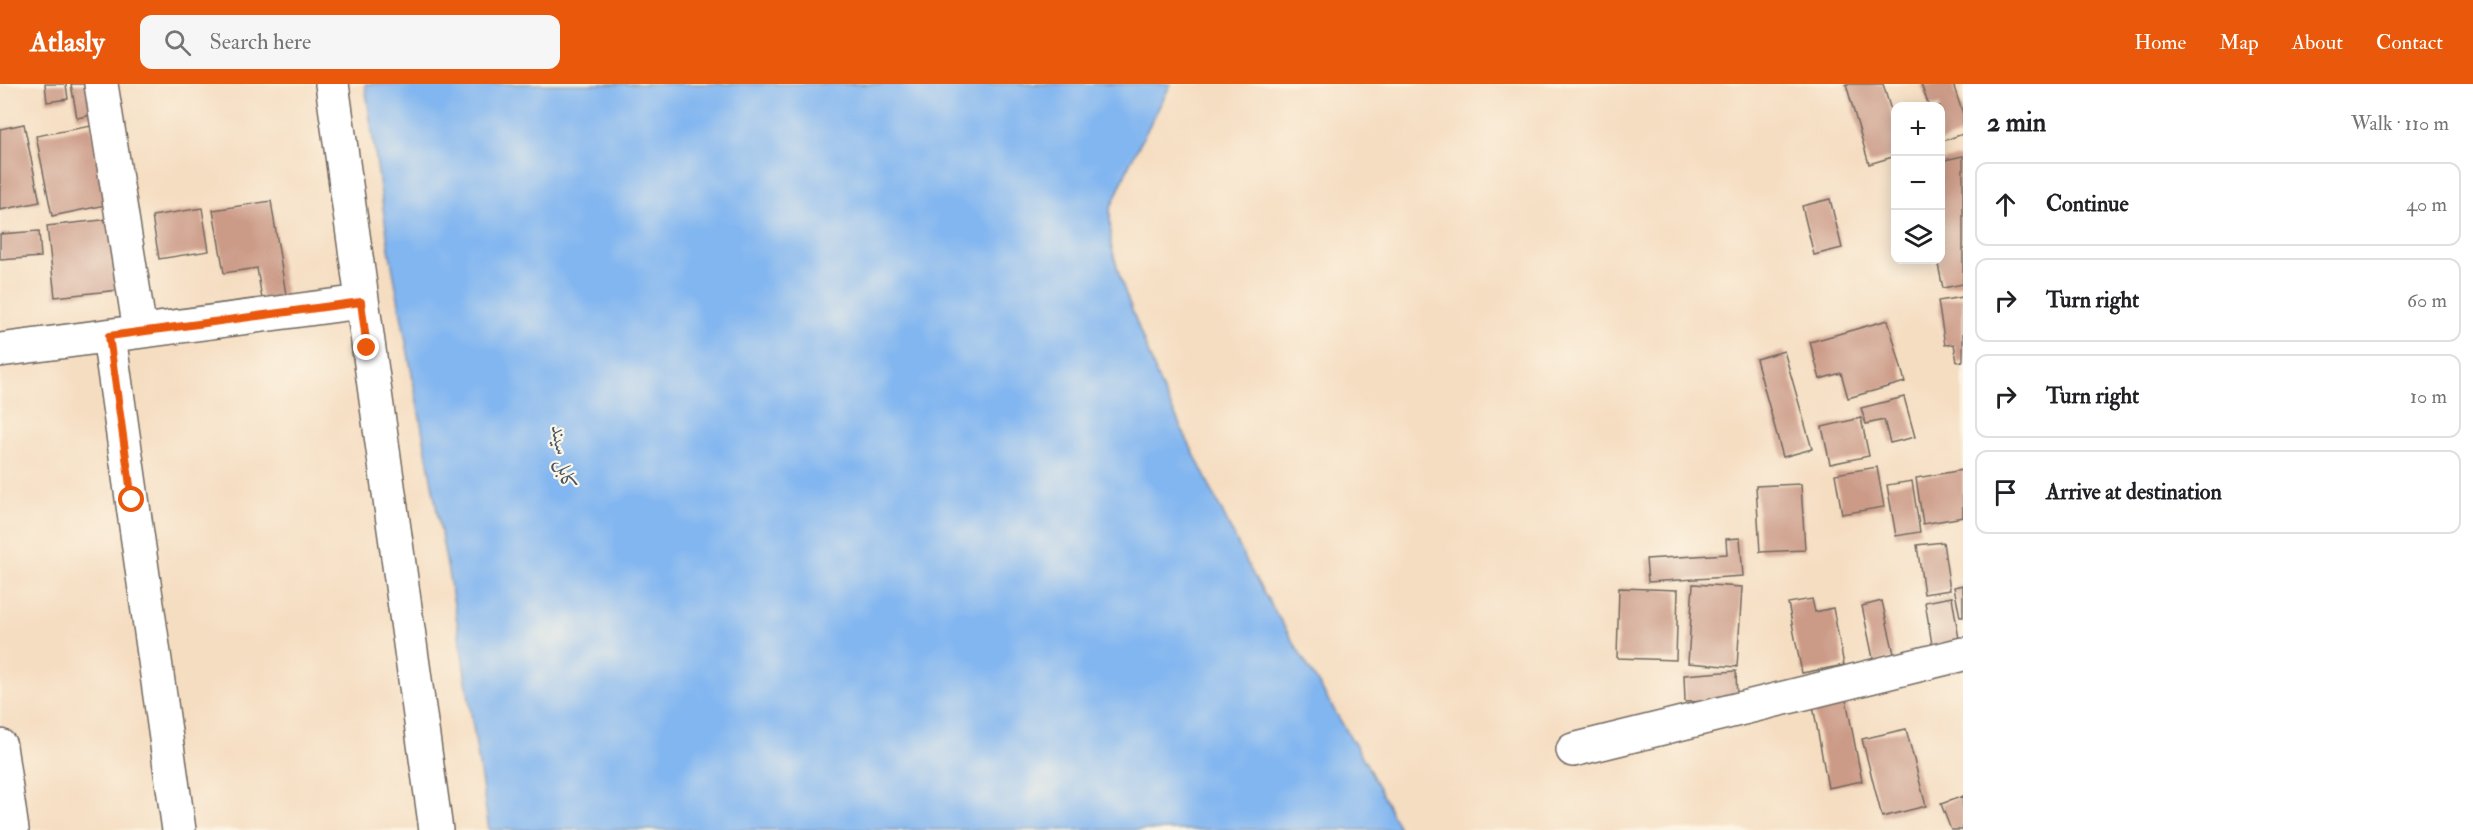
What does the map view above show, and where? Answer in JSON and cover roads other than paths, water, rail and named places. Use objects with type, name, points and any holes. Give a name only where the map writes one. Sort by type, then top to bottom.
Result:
[{"type":"street","points":[[101,84],[124,334],[178,830]]},
{"type":"street","points":[[332,84],[436,830]]},
{"type":"street","points":[[0,350],[361,302]]},
{"type":"street","points":[[1573,750],[1963,654]]},
{"type":"street","points":[[0,746],[12,830]]},
{"type":"water","name":"کابل سيند","points":[[365,84],[1171,84],[1130,163],[1110,210],[1111,245],[1121,281],[1160,384],[1252,573],[1366,763],[1400,830],[489,830],[456,615],[389,249]]}]
